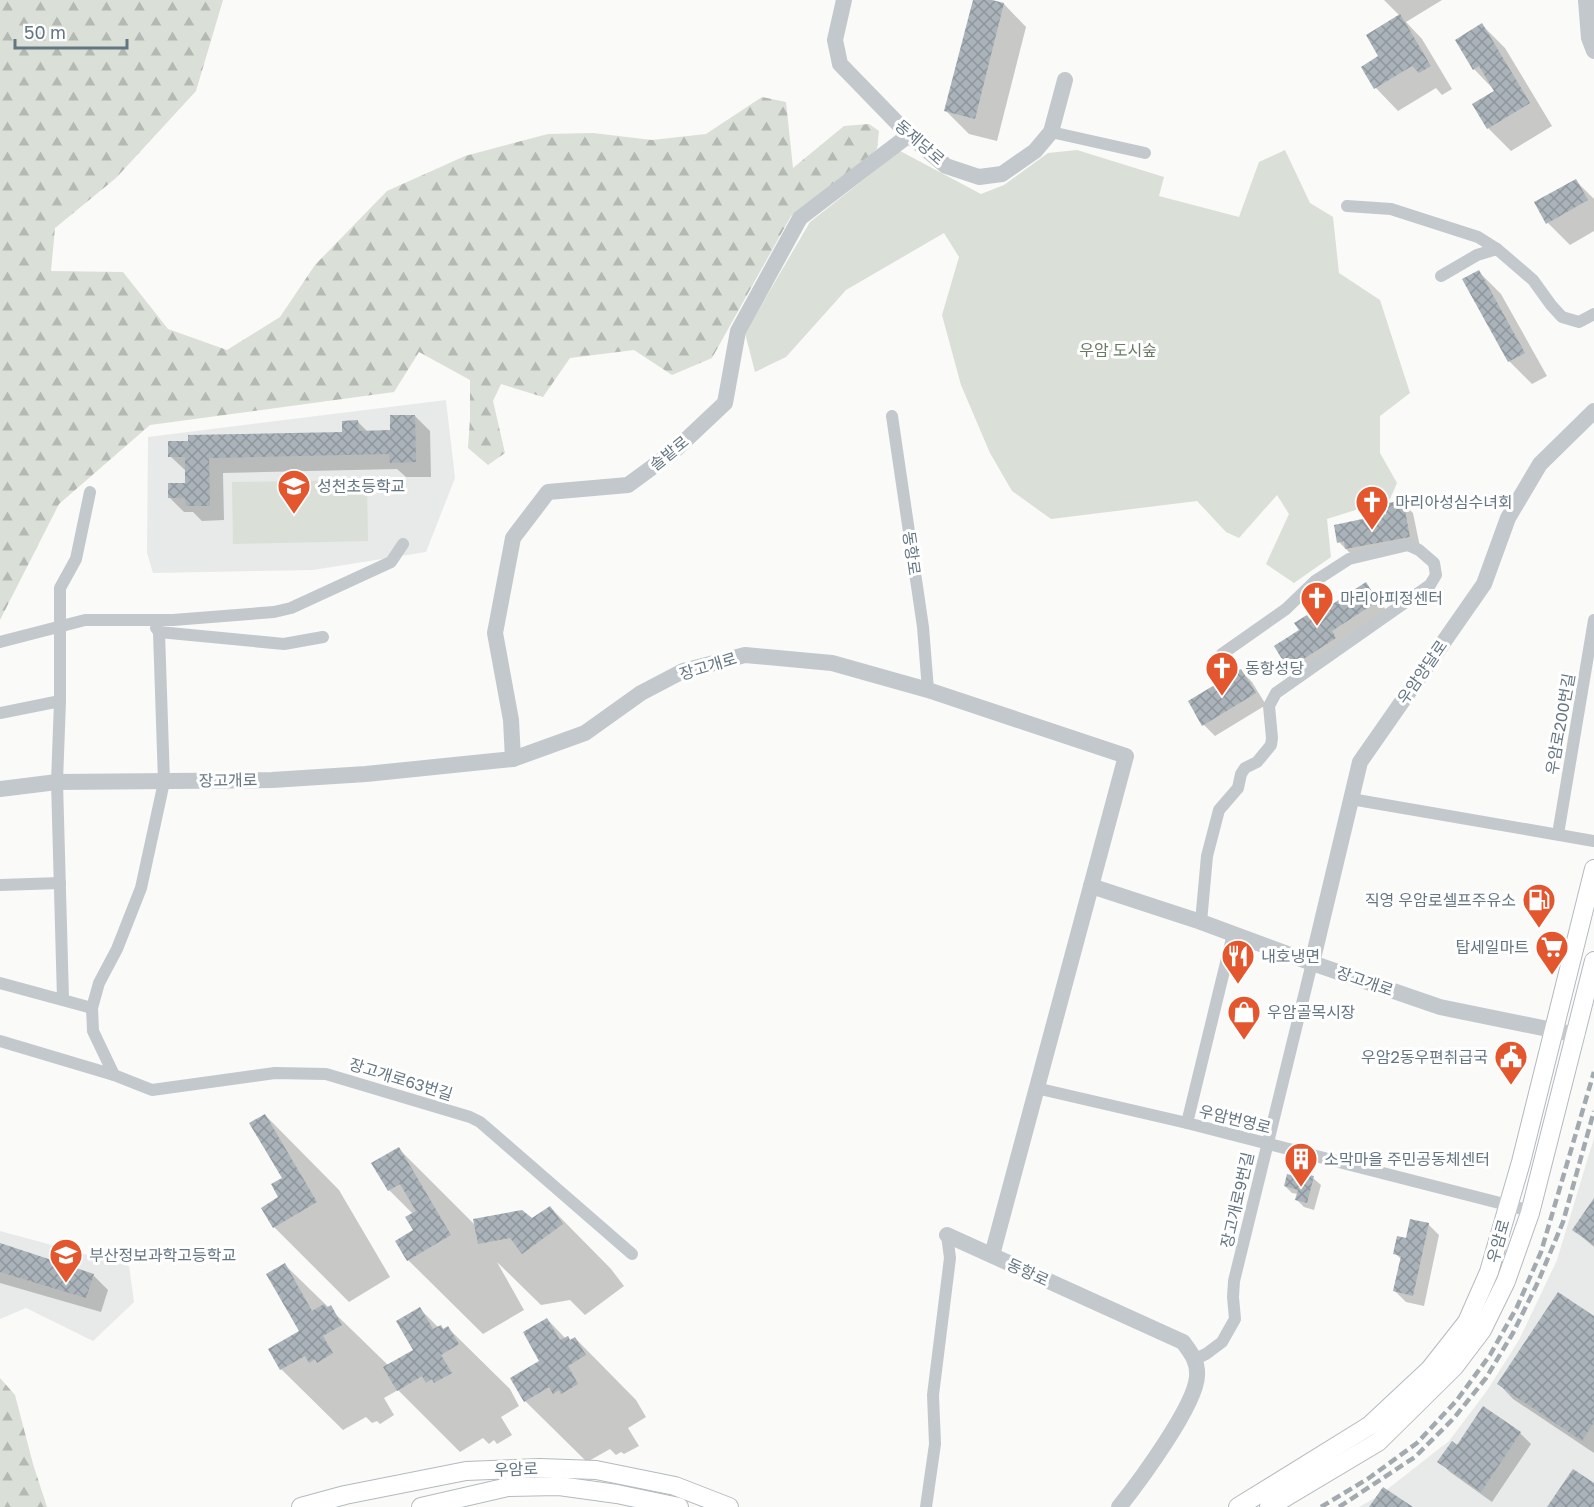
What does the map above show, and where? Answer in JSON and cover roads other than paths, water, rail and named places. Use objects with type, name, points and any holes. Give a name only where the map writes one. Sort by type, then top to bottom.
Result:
[{"type":"main road","name":"우암로","points":[[1238,1507],[1369,1426],[1430,1369],[1467,1322],[1490,1272],[1509,1206],[1594,869]]},
{"type":"main road","name":"우암로","points":[[1269,1507],[1378,1442],[1454,1367],[1482,1330],[1506,1281],[1531,1211],[1594,961]]},
{"type":"main road","name":"우암로","points":[[301,1507],[345,1495],[466,1471],[540,1468],[596,1470],[675,1486],[729,1507]]},
{"type":"main road","name":"우암로","points":[[421,1507],[508,1487],[549,1486],[617,1494],[679,1507]]},
{"type":"street","name":"동제당로","points":[[844,0],[835,40],[840,64],[909,135],[946,166],[979,177],[1002,174],[1035,151],[1051,132],[1065,80]]},
{"type":"street","points":[[1586,0],[1589,38],[1594,51]]},
{"type":"street","points":[[1051,132],[1145,153]]},
{"type":"street","name":"솔밭로","points":[[513,759],[511,720],[495,633],[513,538],[548,492],[628,485],[673,452],[725,403],[738,331],[800,218],[909,135]]},
{"type":"street","points":[[1347,206],[1391,209],[1478,237],[1497,249],[1533,280],[1562,316],[1579,322],[1594,314]]},
{"type":"street","points":[[1441,276],[1477,255],[1497,249]]},
{"type":"street","name":"우암양달로","points":[[1312,963],[1360,762],[1484,584],[1508,518],[1540,464],[1594,411]]},
{"type":"street","name":"동항로","points":[[892,416],[923,627],[928,690]]},
{"type":"street","points":[[63,999],[57,782],[60,588],[76,559],[90,492]]},
{"type":"street","points":[[0,642],[85,620],[149,620],[218,616],[291,608],[391,562],[403,544]]},
{"type":"street","points":[[1201,922],[1207,856],[1219,810],[1238,788],[1245,768],[1257,762],[1271,745],[1269,706],[1276,693],[1430,585],[1436,575],[1434,563],[1419,550],[1408,545],[1349,559],[1315,581],[1286,609],[1222,654]]},
{"type":"street","points":[[114,1075],[93,1031],[92,1008],[99,983],[117,949],[141,888],[164,782],[159,632],[149,620]]},
{"type":"street","name":"우암로200번길","points":[[1558,834],[1594,620]]},
{"type":"street","points":[[159,632],[284,645],[323,638]]},
{"type":"street","name":"장고개로","points":[[0,789],[57,782],[272,780],[366,774],[513,759],[585,733],[640,693],[683,671],[745,655],[832,663],[928,690],[1125,756],[992,1255]]},
{"type":"street","points":[[0,712],[60,701]]},
{"type":"street","points":[[1351,799],[1594,841]]},
{"type":"street","points":[[0,885],[60,883]]},
{"type":"street","name":"장고개로","points":[[1091,886],[1201,922],[1440,1007],[1576,1035]]},
{"type":"street","points":[[1187,1123],[1233,934]]},
{"type":"street","name":"장고개로9번길","points":[[1195,1359],[1222,1342],[1235,1319],[1234,1281],[1312,963]]},
{"type":"street","points":[[0,983],[92,1008]]},
{"type":"street","name":"장고개로63번길","points":[[0,1041],[114,1075],[152,1090],[275,1073],[326,1074],[470,1117],[480,1122],[632,1254]]},
{"type":"street","name":"우암번영로","points":[[1036,1088],[1187,1123],[1531,1211]]},
{"type":"street","name":"동항로","points":[[947,1235],[1183,1342],[1195,1359]]},
{"type":"street","name":"동항로","points":[[926,1507],[935,1444],[933,1395],[950,1258],[947,1235]]},
{"type":"street","points":[[1119,1507],[1140,1481],[1192,1396],[1197,1376],[1195,1359]]},
{"type":"railway","points":[[1321,1507],[1369,1478],[1417,1443],[1457,1400],[1490,1355],[1517,1307],[1541,1252],[1594,1072]]},
{"type":"railway","points":[[1339,1507],[1415,1457],[1454,1418],[1486,1378],[1513,1333],[1538,1282],[1563,1222],[1594,1111]]},
{"type":"place","name":"성천초등학교","points":[[294,515]]},
{"type":"place","name":"마리아성심수녀회","points":[[1372,531]]},
{"type":"place","name":"마리아피정센터","points":[[1317,627]]},
{"type":"place","name":"동항성당","points":[[1222,697]]},
{"type":"place","name":"직영 우암로셀프주유소","points":[[1539,929]]},
{"type":"place","name":"탑세일마트","points":[[1552,976]]},
{"type":"place","name":"내호냉면","points":[[1238,985]]},
{"type":"place","name":"우암골목시장","points":[[1244,1041]]},
{"type":"place","name":"우암2동우편취급국","points":[[1511,1086]]},
{"type":"place","name":"소막마을 주민공동체센터","points":[[1301,1188]]},
{"type":"place","name":"부산정보과학고등학교","points":[[66,1284]]},
{"type":"park label","name":"우암 도시숲","points":[[1118,350]]}]
